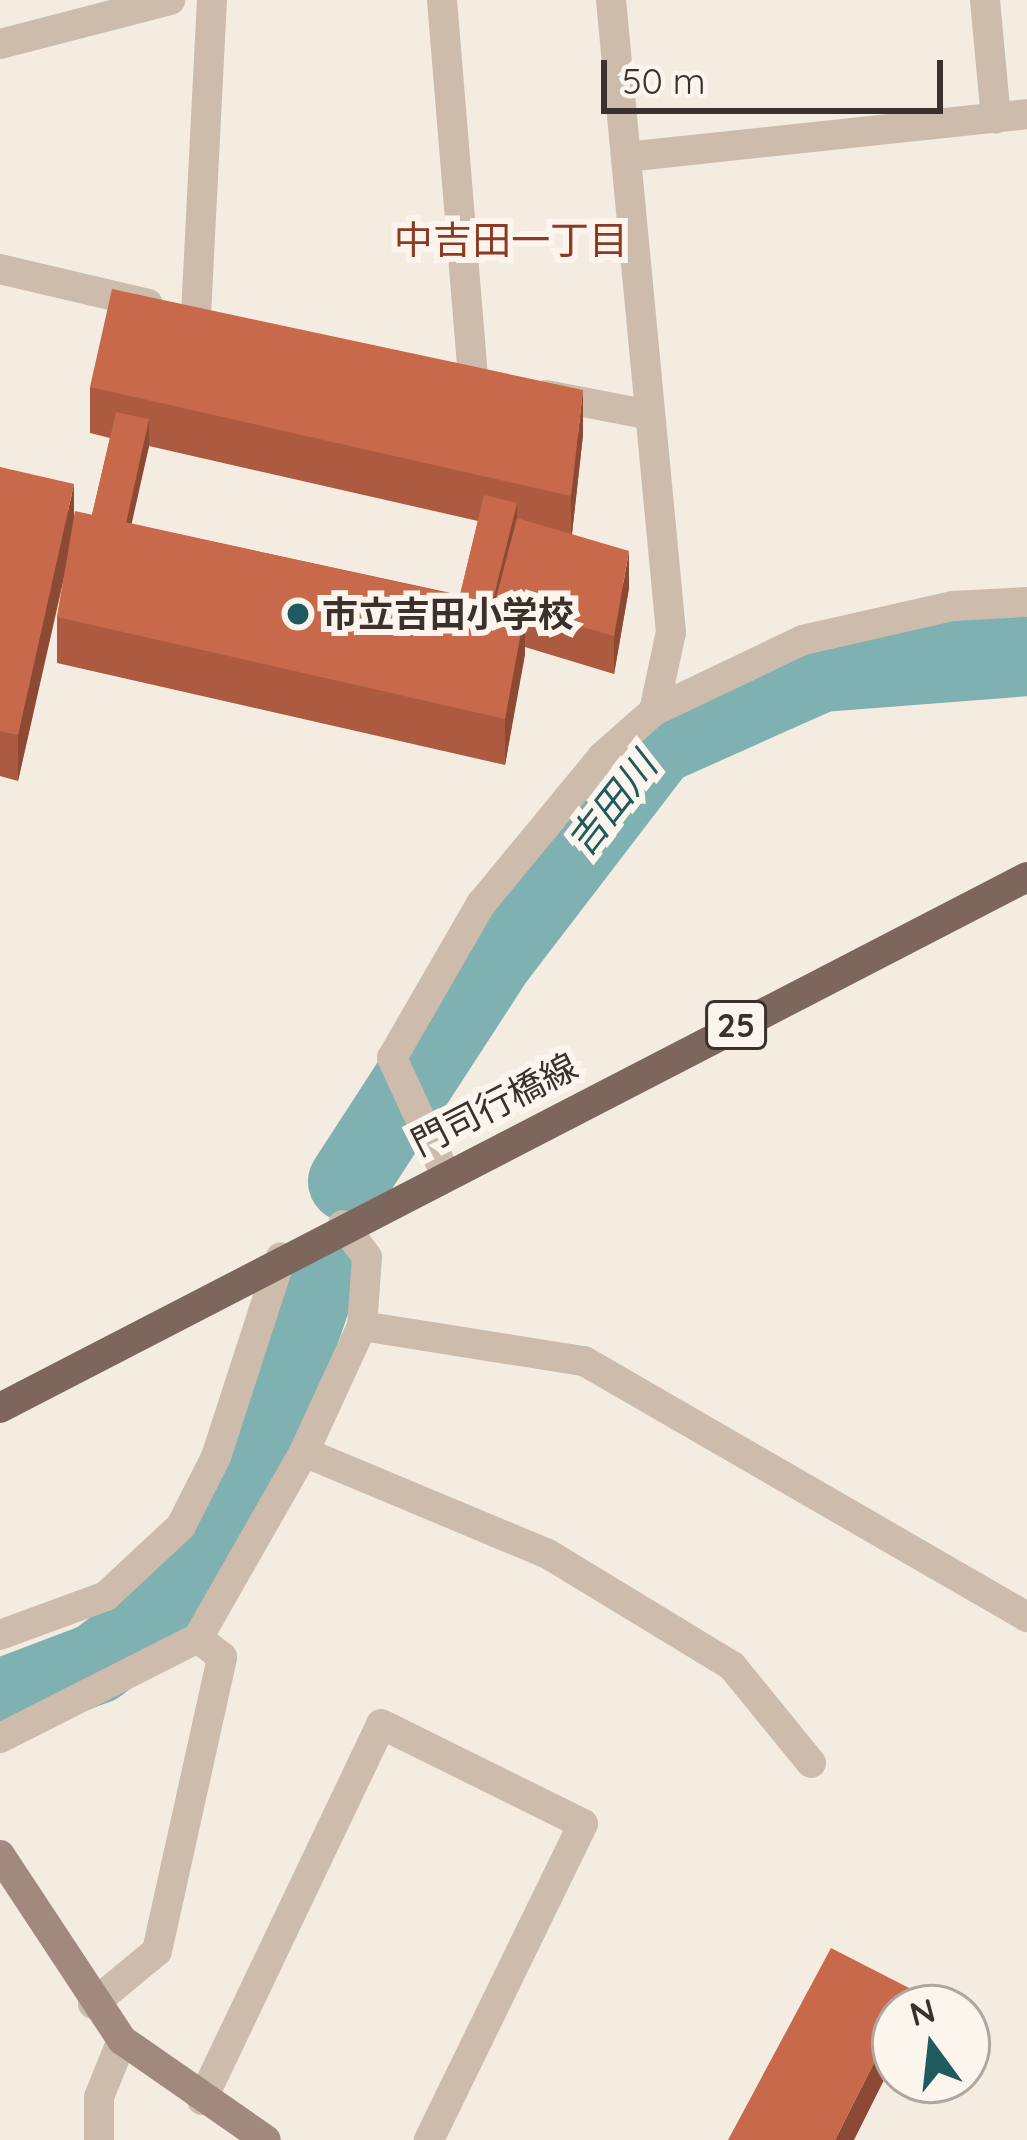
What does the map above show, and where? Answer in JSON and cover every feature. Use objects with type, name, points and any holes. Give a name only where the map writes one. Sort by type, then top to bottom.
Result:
[{"type":"main road","name":"門司行橋線","points":[[0,1408],[445,1171],[1027,877]]},
{"type":"street","points":[[0,44],[170,0]]},
{"type":"street","points":[[0,269],[208,318],[212,0]]},
{"type":"street","points":[[442,0],[472,381]]},
{"type":"street","points":[[611,0],[646,414],[670,632],[654,711]]},
{"type":"street","points":[[626,157],[1011,116],[985,0]]},
{"type":"street","points":[[427,370],[646,414]]},
{"type":"street","points":[[445,1171],[392,1058],[481,904],[654,711],[803,640],[952,606],[1027,602]]},
{"type":"street","points":[[0,1738],[198,1638],[304,1452],[362,1326],[367,1257],[343,1225]]},
{"type":"street","points":[[0,1635],[106,1596],[181,1526],[216,1457],[280,1257]]},
{"type":"street","points":[[362,1326],[584,1361],[1027,1617]]},
{"type":"street","points":[[304,1452],[548,1554],[712,1654],[811,1762]]},
{"type":"street","points":[[93,2004],[157,1951],[222,1657],[198,1638]]},
{"type":"street","points":[[202,2101],[381,1724],[583,1824],[429,2140]]},
{"type":"street","points":[[0,1855],[93,2004],[122,2040],[202,2101],[266,2140]]},
{"type":"street","points":[[99,2140],[99,2098],[122,2040]]},
{"type":"building","points":[[112,289],[583,390],[571,496],[90,387]]},
{"type":"building","points":[[116,412],[149,419],[126,523],[92,515]]},
{"type":"building","points":[[0,467],[74,484],[18,735],[0,731]]},
{"type":"building","points":[[484,495],[517,503],[492,603],[460,595]]},
{"type":"building","points":[[75,511],[525,610],[505,719],[57,617]]},
{"type":"building","points":[[517,518],[629,551],[614,636],[495,602]]},
{"type":"building","points":[[831,1948],[901,1984],[871,1984],[871,2069],[835,2140],[728,2140]]},
{"type":"waterway","name":"吉田川","points":[[348,1181],[495,955],[657,744],[820,671],[1027,655]]},
{"type":"waterway","name":"吉田川","points":[[0,1699],[96,1663],[163,1612],[259,1446],[317,1278]]},
{"type":"place","name":"市立吉田小学校","points":[[298,614]]},
{"type":"district","name":"中吉田一丁目","points":[[511,240]]}]
